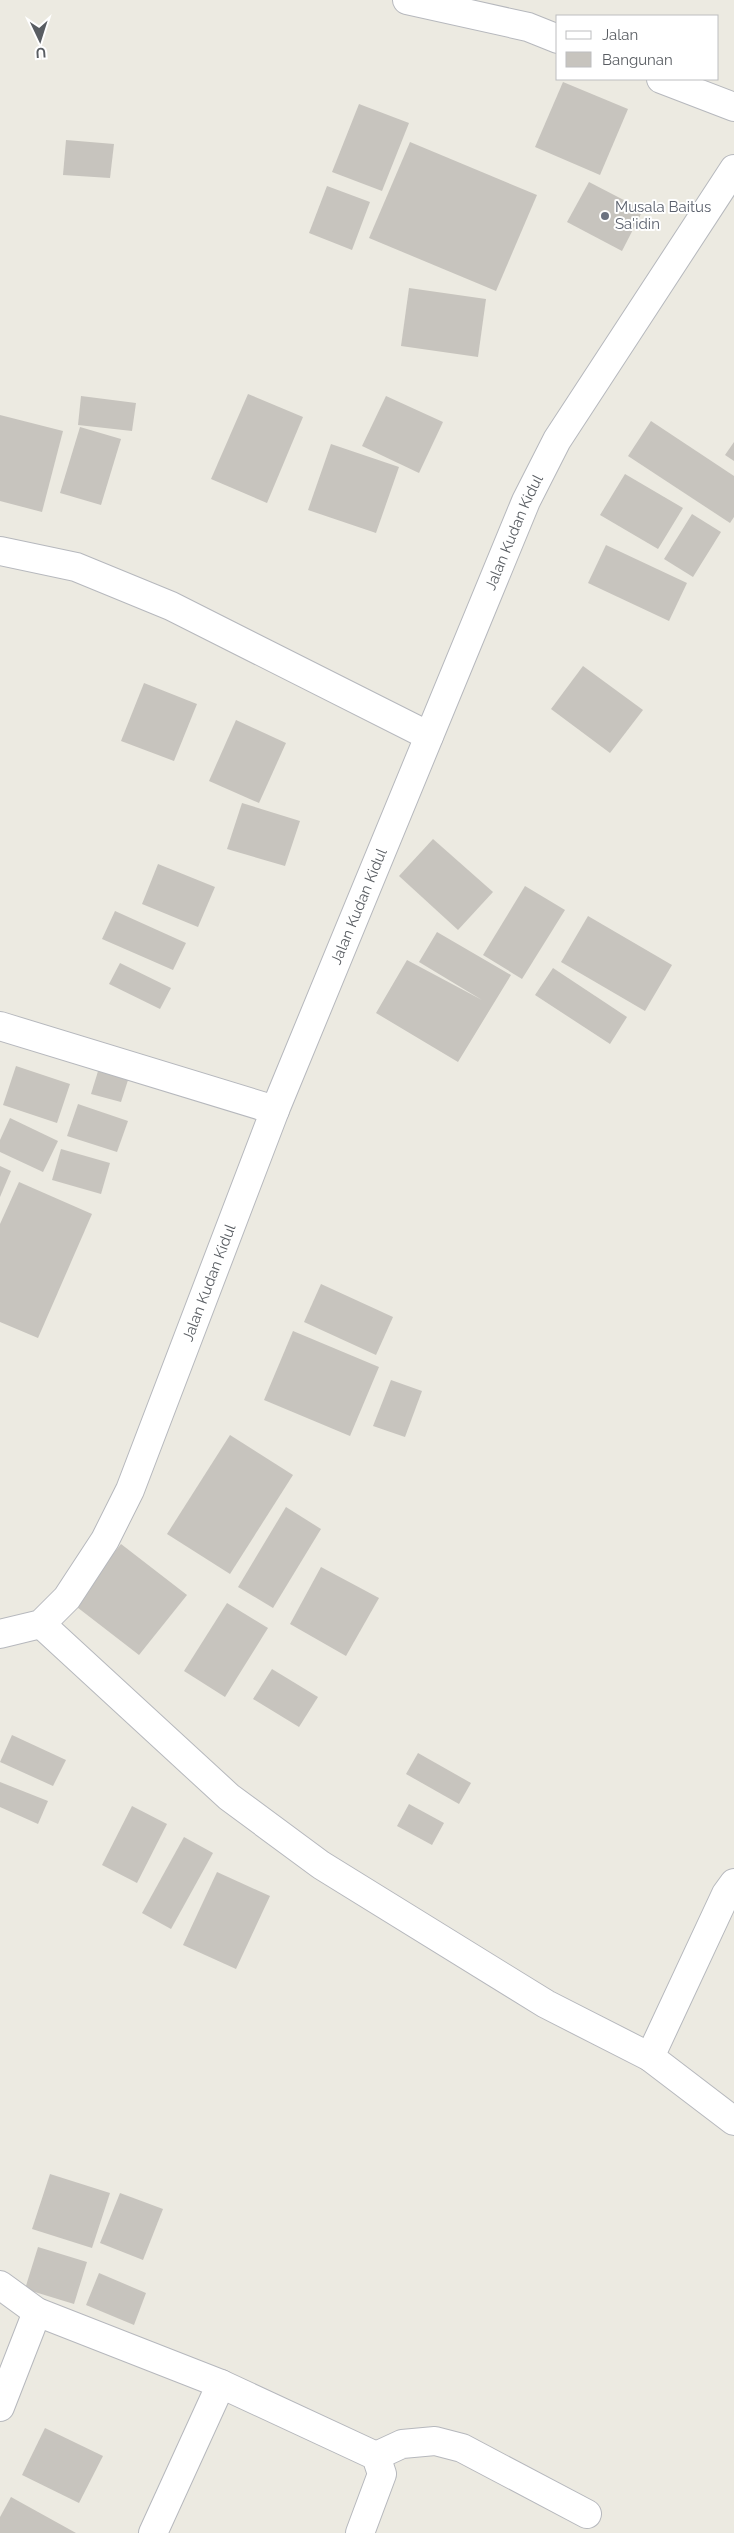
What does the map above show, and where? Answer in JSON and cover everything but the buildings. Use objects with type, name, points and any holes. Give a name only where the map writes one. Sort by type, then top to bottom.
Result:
[{"type":"street","points":[[408,0],[528,27],[556,38]]},
{"type":"street","points":[[664,80],[734,107]]},
{"type":"street","name":"Jalan Kudan Kidul","points":[[41,1624],[67,1598],[105,1540],[130,1490],[275,1110],[526,502],[556,440],[734,168]]},
{"type":"street","points":[[0,551],[76,567],[171,606],[429,736]]},
{"type":"street","points":[[0,1026],[275,1110]]},
{"type":"street","points":[[0,1634],[41,1624],[229,1797],[321,1865],[546,2004],[650,2057],[734,2121]]},
{"type":"street","points":[[650,2057],[726,1894],[734,1883]]},
{"type":"street","points":[[0,2285],[37,2312],[221,2384],[376,2456],[382,2474],[360,2533]]},
{"type":"street","points":[[0,2407],[37,2312]]},
{"type":"street","points":[[153,2533],[221,2384]]},
{"type":"street","points":[[376,2456],[402,2444],[435,2441],[462,2448],[587,2514]]},
{"type":"place","name":"Musala Baitus Sa'idin","points":[[605,216]]}]
